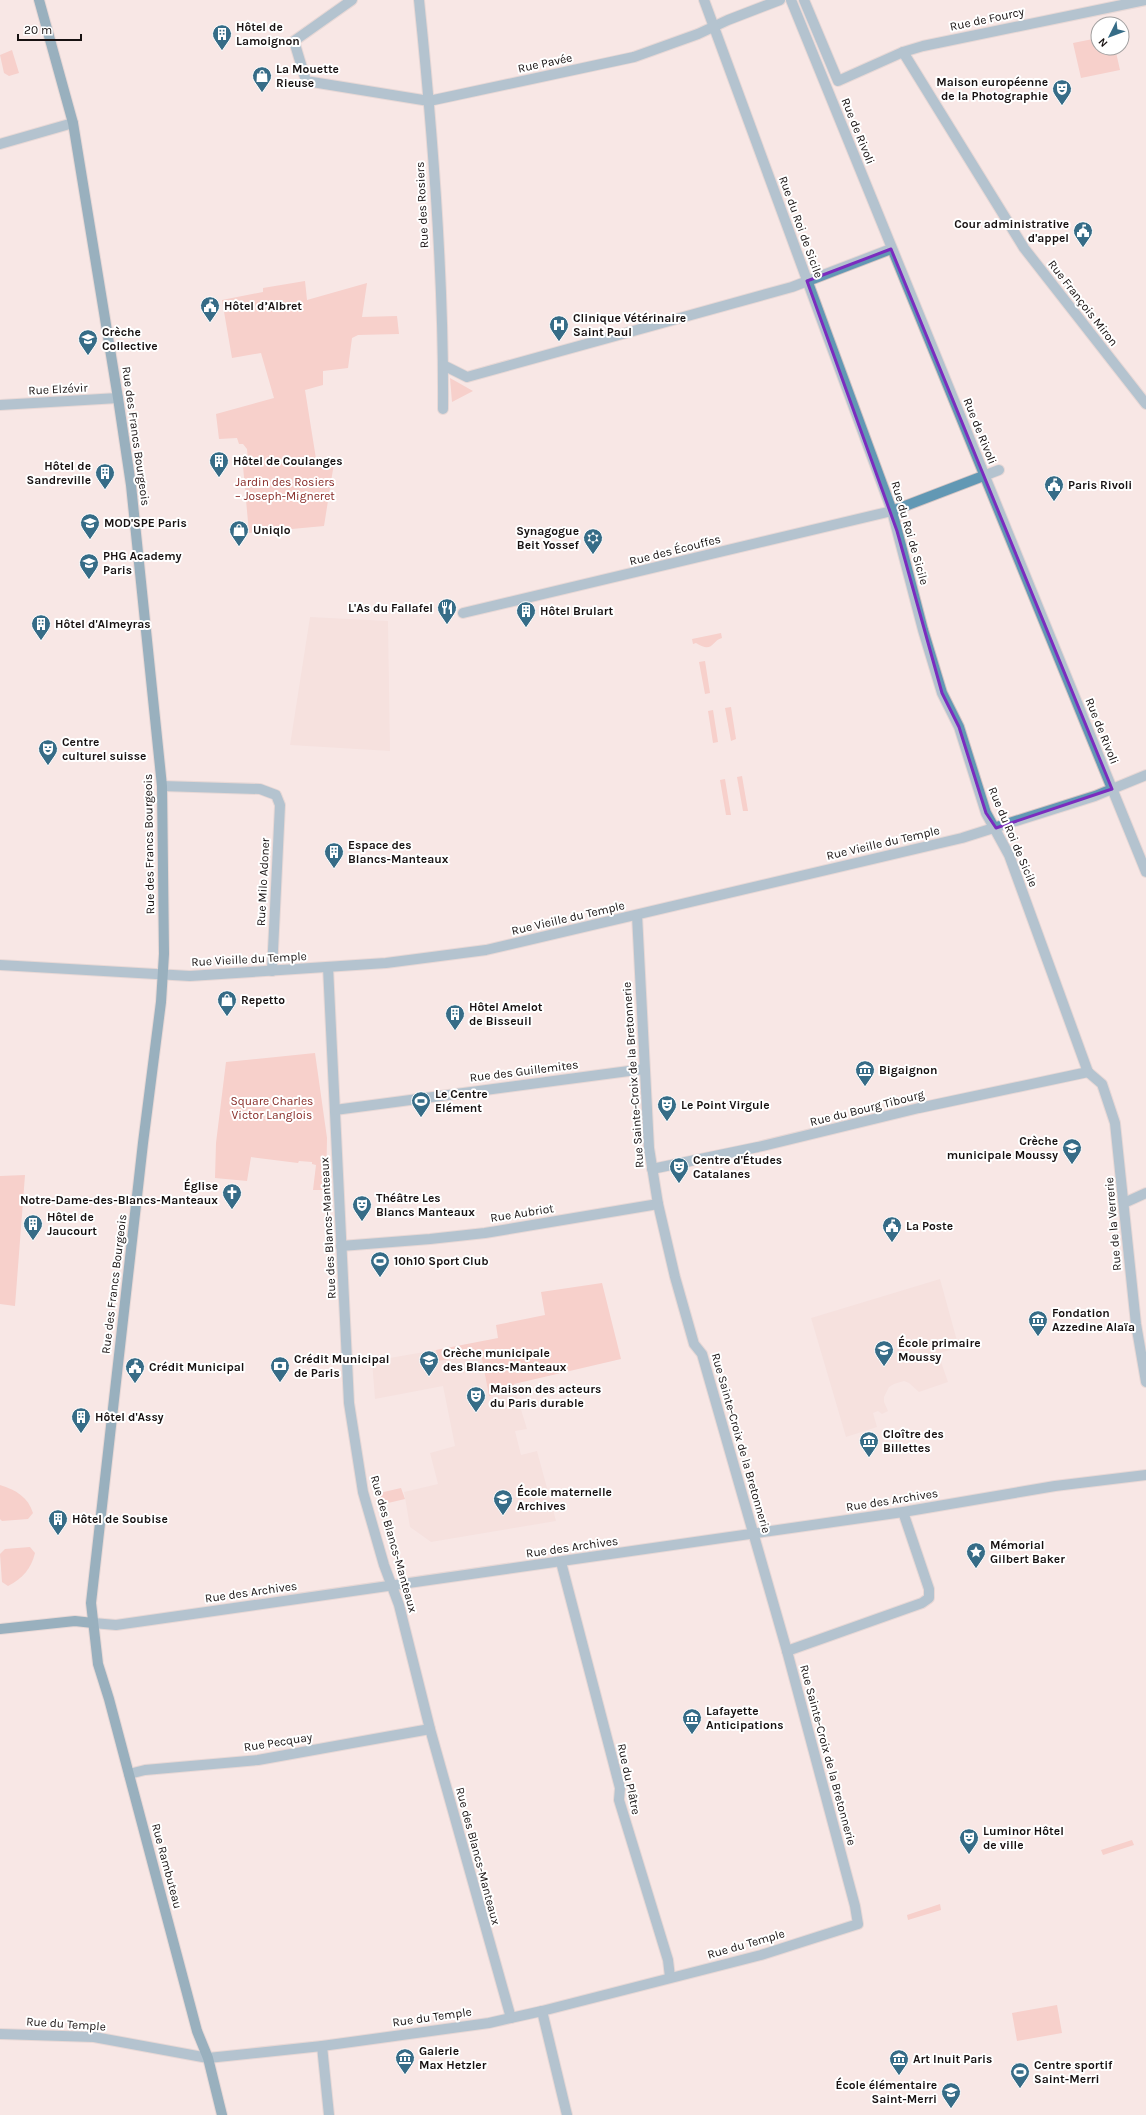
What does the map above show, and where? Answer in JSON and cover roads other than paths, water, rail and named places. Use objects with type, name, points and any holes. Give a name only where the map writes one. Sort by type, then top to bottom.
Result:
[{"type":"street","name":"Rue des Francs Bourgeois","points":[[39,0],[73,123],[118,398],[132,493],[162,786],[163,975],[98,1534],[91,1603],[93,1623]]},
{"type":"street","name":"Rue Pavée","points":[[352,0],[294,41],[306,81],[429,101],[634,57],[698,34],[714,26],[780,0]]},
{"type":"street","name":"Rue des Rosiers","points":[[419,0],[429,101],[443,365],[443,409]]},
{"type":"street","name":"Rue du Roi de Sicile","points":[[704,0],[892,511],[923,630],[942,693],[959,727],[986,813],[996,828],[1009,855],[1088,1072]]},
{"type":"street","name":"Rue de Rivoli","points":[[791,0],[891,249],[1146,872]]},
{"type":"street","name":"Rue de Fourcy","points":[[804,0],[838,81],[902,52],[923,46],[1146,0]]},
{"type":"street","name":"Rue François Miron","points":[[902,52],[1024,248],[1146,404]]},
{"type":"street","points":[[0,144],[73,123]]},
{"type":"street","points":[[443,365],[467,377],[807,281],[891,249]]},
{"type":"street","name":"Rue Elzévir","points":[[0,405],[118,398]]},
{"type":"street","points":[[984,476],[999,470]]},
{"type":"street","name":"Rue des Écouffes","points":[[463,613],[892,511],[984,476]]},
{"type":"street","name":"Rue Vieille du Temple","points":[[0,965],[144,972],[163,975],[190,976],[386,963],[486,950],[962,838],[1112,789],[1146,775]]},
{"type":"street","name":"Rue Milo Adoner","points":[[162,786],[260,789],[276,795],[280,805],[272,971]]},
{"type":"street","name":"Rue Sainte-Croix de la Bretonnerie","points":[[637,915],[649,1148],[658,1204],[675,1276],[694,1344],[702,1354],[787,1651],[855,1906],[858,1924]]},
{"type":"street","name":"Rue des Blancs-Manteaux","points":[[328,967],[349,1403],[363,1492],[398,1605],[430,1729],[511,2018]]},
{"type":"street","name":"Rue des Guillemites","points":[[335,1110],[644,1069]]},
{"type":"street","name":"Rue du Bourg Tibourg","points":[[652,1169],[758,1148],[919,1108],[1088,1072]]},
{"type":"street","name":"Rue de la Verrerie","points":[[1088,1072],[1102,1084],[1115,1123],[1136,1324],[1146,1382]]},
{"type":"street","points":[[1124,1203],[1146,1193]]},
{"type":"street","name":"Rue Aubriot","points":[[341,1246],[430,1239],[485,1232],[658,1204]]},
{"type":"street","name":"Rue des Archives","points":[[0,1630],[75,1621],[116,1625],[903,1512],[1055,1486],[1146,1475]]},
{"type":"street","points":[[787,1651],[922,1603],[929,1598],[929,1589],[903,1512]]},
{"type":"street","name":"Rue du Plâtre","points":[[561,1562],[620,1788],[619,1800],[668,1960],[670,1977]]},
{"type":"street","name":"Rue Rambuteau","points":[[93,1623],[98,1664],[129,1774],[197,2031],[208,2058],[222,2115]]},
{"type":"street","name":"Rue Pecquay","points":[[129,1774],[145,1770],[258,1760],[430,1729]]},
{"type":"street","name":"Rue du Temple","points":[[0,2034],[94,2037],[208,2058],[322,2046],[489,2023],[542,2011],[670,1977],[761,1955],[858,1924]]},
{"type":"street","points":[[542,2011],[567,2115]]},
{"type":"street","points":[[322,2046],[329,2115]]},
{"type":"place","name":"Hôtel de Lamoignon","points":[[222,51]]},
{"type":"place","name":"La Mouette Rieuse","points":[[262,93]]},
{"type":"place","name":"Maison européenne de la Photographie","points":[[1062,106]]},
{"type":"place","name":"Cour administrative d'appel","points":[[1083,248]]},
{"type":"place","name":"Hôtel d’Albret","points":[[210,323]]},
{"type":"place","name":"Clinique Vétérinaire Saint Paul","points":[[559,342]]},
{"type":"place","name":"Crèche Collective","points":[[88,356]]},
{"type":"place","name":"Hôtel de Coulanges","points":[[219,478]]},
{"type":"place","name":"Hôtel de Sandreville","points":[[105,490]]},
{"type":"place","name":"Paris Rivoli","points":[[1054,502]]},
{"type":"place","name":"MOD'SPE Paris","points":[[90,540]]},
{"type":"place","name":"Uniqlo","points":[[239,547]]},
{"type":"place","name":"Synagogue Beit Yossef","points":[[593,555]]},
{"type":"place","name":"PHG Academy Paris","points":[[89,580]]},
{"type":"place","name":"L'As du Fallafel","points":[[447,625]]},
{"type":"place","name":"Hôtel Brulart","points":[[526,628]]},
{"type":"place","name":"Hôtel d'Almeyras","points":[[41,641]]},
{"type":"place","name":"Centre culturel suisse","points":[[48,766]]},
{"type":"place","name":"Espace des Blancs-Manteaux","points":[[334,869]]},
{"type":"place","name":"Repetto","points":[[227,1017]]},
{"type":"place","name":"Hôtel Amelot de Bisseuil","points":[[455,1031]]},
{"type":"place","name":"Bigaignon","points":[[865,1087]]},
{"type":"place","name":"Le Centre Elément","points":[[421,1118]]},
{"type":"place","name":"Le Point Virgule","points":[[667,1122]]},
{"type":"place","name":"Crèche municipale Moussy","points":[[1072,1165]]},
{"type":"place","name":"Centre d'Études Catalanes","points":[[679,1184]]},
{"type":"place","name":"Église Notre-Dame-des-Blancs-Manteaux","points":[[232,1210]]},
{"type":"place","name":"Théâtre Les Blancs Manteaux","points":[[362,1222]]},
{"type":"place","name":"Hôtel de Jaucourt","points":[[33,1241]]},
{"type":"place","name":"La Poste","points":[[892,1243]]},
{"type":"place","name":"10h10 Sport Club","points":[[380,1278]]},
{"type":"place","name":"Fondation Azzedine Alaïa","points":[[1038,1337]]},
{"type":"place","name":"École primaire Moussy","points":[[884,1367]]},
{"type":"place","name":"Crèche municipale des Blancs-Manteaux","points":[[429,1377]]},
{"type":"place","name":"Crédit Municipal de Paris","points":[[280,1383]]},
{"type":"place","name":"Crédit Municipal","points":[[135,1384]]},
{"type":"place","name":"Maison des acteurs du Paris durable","points":[[476,1413]]},
{"type":"place","name":"Hôtel d'Assy","points":[[81,1434]]},
{"type":"place","name":"Cloître des Billettes","points":[[869,1458]]},
{"type":"place","name":"École maternelle Archives","points":[[503,1516]]},
{"type":"place","name":"Hôtel de Soubise","points":[[58,1536]]},
{"type":"place","name":"Mémorial Gilbert Baker","points":[[976,1569]]},
{"type":"place","name":"Lafayette Anticipations","points":[[692,1735]]},
{"type":"place","name":"Luminor Hôtel de ville","points":[[969,1855]]},
{"type":"place","name":"Galerie Max Hetzler","points":[[405,2075]]},
{"type":"place","name":"Art Inuit Paris","points":[[899,2076]]},
{"type":"place","name":"Centre sportif Saint-Merri","points":[[1020,2089]]},
{"type":"place","name":"École élémentaire Saint-Merri","points":[[951,2109]]},
{"type":"park label","name":"Jardin des Rosiers – Joseph-Migneret","points":[[285,489]]},
{"type":"park label","name":"Square Charles Victor Langlois","points":[[272,1108]]}]
